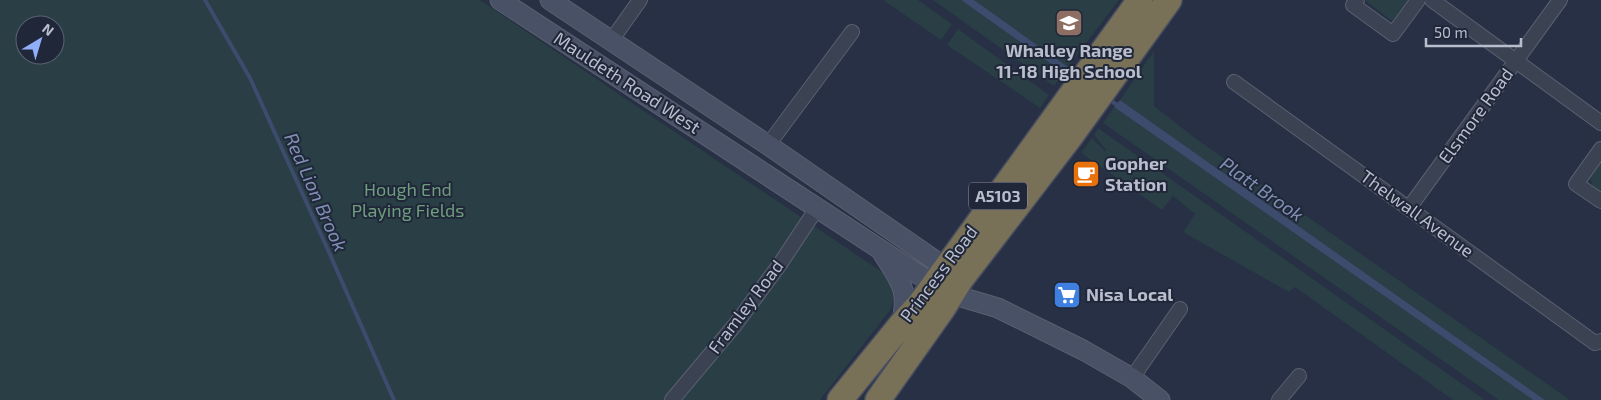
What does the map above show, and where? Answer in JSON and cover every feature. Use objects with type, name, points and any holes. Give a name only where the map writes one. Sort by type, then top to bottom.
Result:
[{"type":"highway","name":"Princess Road","points":[[1101,73],[1140,0]]},
{"type":"highway","name":"Princess Road","points":[[878,400],[948,281],[1101,73],[1169,0]]},
{"type":"highway","name":"Princess Road","points":[[840,400],[920,304],[948,281]]},
{"type":"street","name":"Mauldeth Road West","points":[[500,0],[879,248],[1083,350],[1132,378],[1160,400]]},
{"type":"street","name":"Mauldeth Road West","points":[[550,0],[768,145],[948,281]]},
{"type":"street","points":[[611,41],[640,0]]},
{"type":"street","points":[[1357,0],[1353,5],[1393,34],[1418,0]]},
{"type":"street","points":[[1432,0],[1601,123]]},
{"type":"street","name":"Elsmore Road","points":[[1409,208],[1560,0]]},
{"type":"street","points":[[754,166],[852,32]]},
{"type":"street","name":"Thelwall Avenue","points":[[1234,82],[1595,343],[1601,342]]},
{"type":"street","points":[[1601,149],[1576,184],[1601,201]]},
{"type":"street","name":"Framley Road","points":[[672,400],[729,332],[769,279],[815,211]]},
{"type":"street","name":"Mauldeth Road West","points":[[879,248],[903,287],[904,310],[901,325]]},
{"type":"street","points":[[1132,378],[1180,309]]},
{"type":"street","points":[[1279,400],[1298,376]]},
{"type":"green space","name":"Hough End Playing Fields","points":[[0,0],[480,0],[882,272],[891,282],[895,295],[891,309],[820,400],[0,400]]},
{"type":"green space","points":[[883,0],[918,0],[952,24],[941,40]]},
{"type":"green space","points":[[933,0],[961,0],[1064,73],[1054,86]]},
{"type":"green space","name":"Whalley Range 11-18 High School","points":[[974,0],[1119,0],[1068,67]]},
{"type":"green space","points":[[1367,0],[1408,0],[1392,21]]},
{"type":"green space","points":[[958,29],[1049,95],[1040,108],[947,45]]},
{"type":"green space","points":[[1154,51],[1154,106],[1195,138],[1570,400],[1545,400],[1120,100]]},
{"type":"green space","points":[[1114,107],[1533,400],[1499,400],[1103,123]]},
{"type":"green space","points":[[1098,128],[1485,400],[1453,400],[1295,287],[1289,292],[1183,232],[1195,214],[1173,196],[1162,210],[1081,153],[1092,138],[1106,150],[1094,135]]},
{"type":"green space","points":[[1601,160],[1601,194],[1593,188],[1590,175]]},
{"type":"water","points":[[961,0],[974,0],[1068,67],[1064,73]]},
{"type":"water","points":[[1120,100],[1545,400],[1533,400],[1114,107]]},
{"type":"waterway","name":"Red Lion Brook","points":[[205,0],[250,78],[394,400]]},
{"type":"waterway","name":"Platt Brook","points":[[1107,98],[1120,107]]},
{"type":"place","name":"Whalley Range 11-18 High School","points":[[1069,23]]},
{"type":"place","name":"Gopher Station","points":[[1086,174]]},
{"type":"place","name":"Nisa Local","points":[[1067,295]]}]
